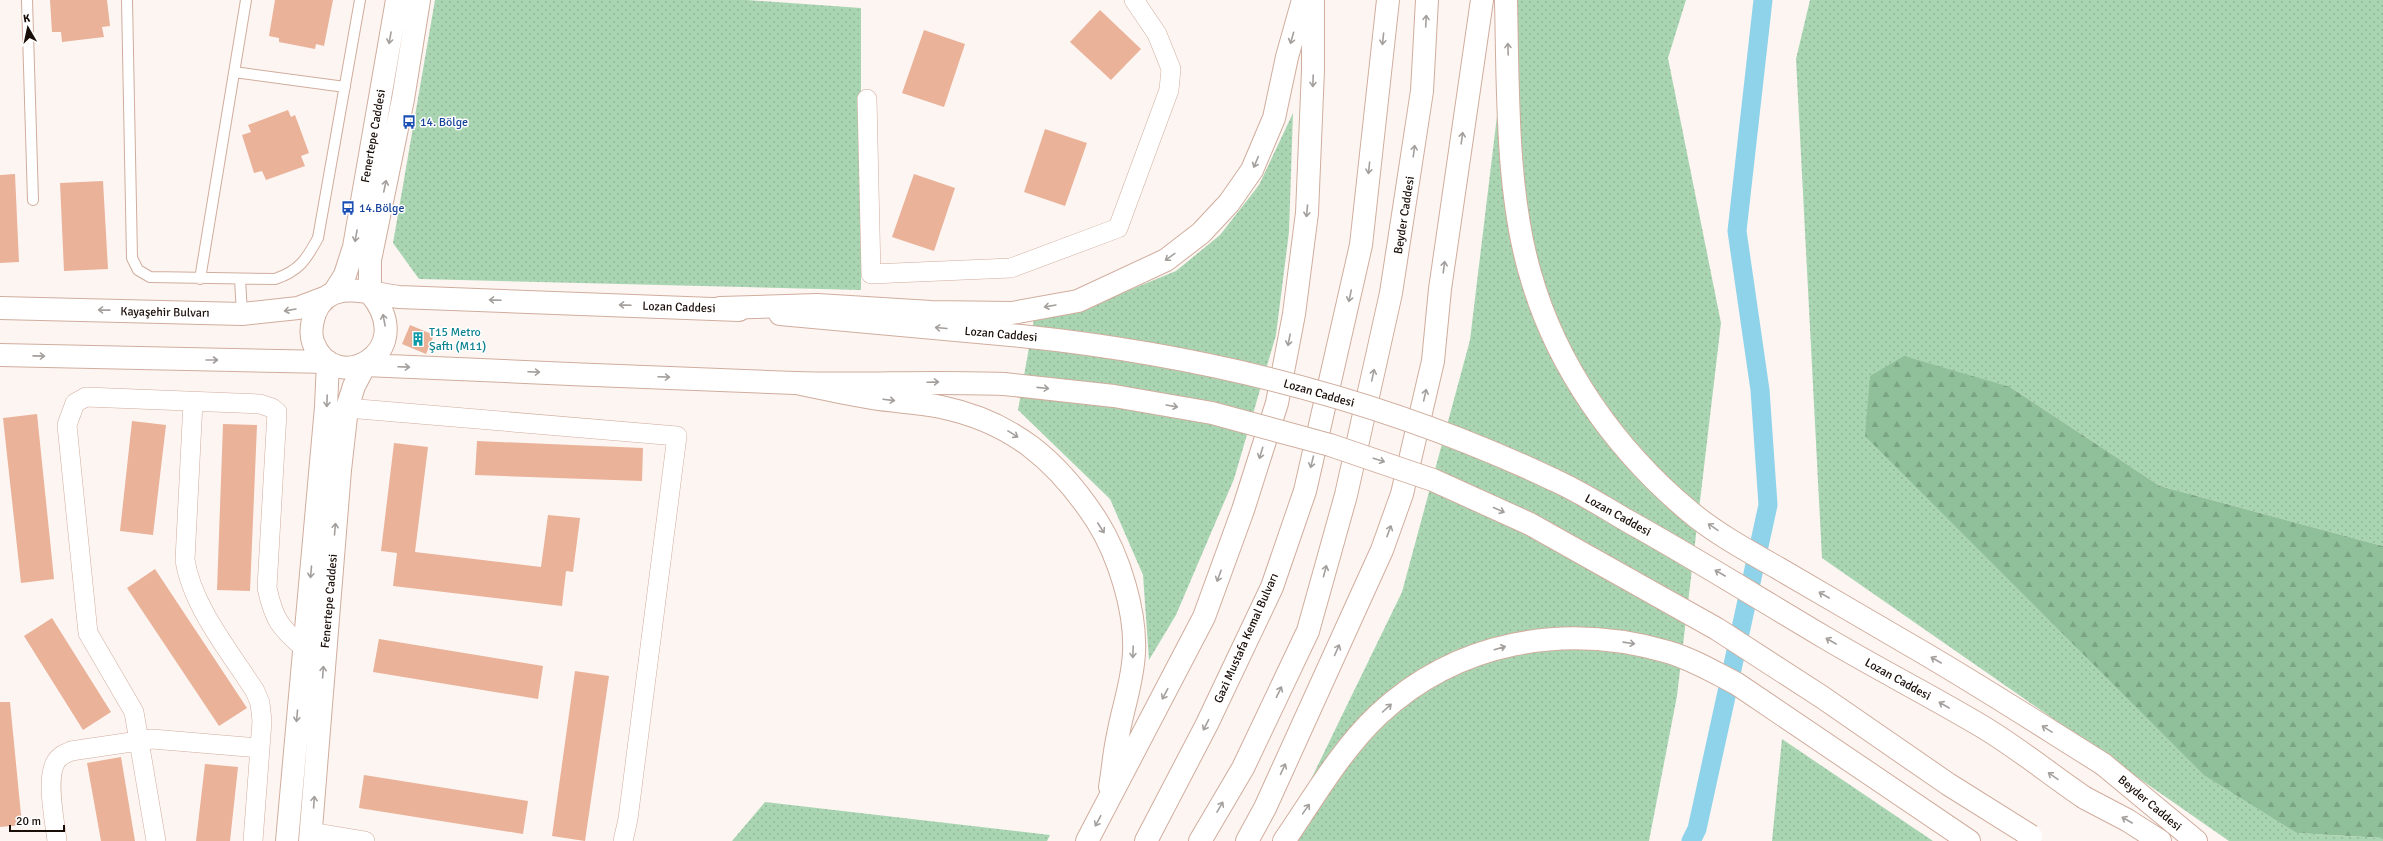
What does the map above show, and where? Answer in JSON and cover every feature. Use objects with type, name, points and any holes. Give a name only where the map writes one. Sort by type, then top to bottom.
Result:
[{"type":"main road","name":"Fenertepe Caddesi","points":[[331,294],[345,275],[354,247],[396,0]]},
{"type":"main road","name":"Fenertepe Caddesi","points":[[370,294],[370,260],[403,99],[419,0]]},
{"type":"main road","points":[[720,308],[817,305],[931,312],[1012,313],[1078,301],[1166,260],[1201,233],[1230,203],[1252,170],[1274,118],[1287,57],[1303,0]]},
{"type":"main road","points":[[1087,841],[1204,617],[1243,510],[1277,403],[1294,314],[1307,213],[1313,78],[1313,0]]},
{"type":"main road","name":"Gazi Mustafa Kemal Bulvarı","points":[[1146,841],[1207,724],[1272,587],[1305,490],[1361,245],[1388,0]]},
{"type":"main road","name":"Beyder Caddesi","points":[[1200,841],[1243,768],[1308,631],[1362,427],[1392,293],[1422,91],[1427,0]]},
{"type":"main road","points":[[1247,841],[1271,795],[1382,550],[1402,494],[1433,361],[1440,289],[1482,0]]},
{"type":"main road","name":"Beyder Caddesi","points":[[1506,0],[1509,88],[1518,214],[1529,271],[1537,298],[1550,332],[1581,388],[1640,465],[1691,512],[1751,552],[1953,670],[2104,764],[2196,841]]},
{"type":"main road","points":[[365,365],[380,350],[386,326],[382,311],[370,294],[356,290],[331,294],[317,308],[312,321],[312,337],[321,356],[328,362],[337,366],[348,367],[365,365],[796,382],[1004,384],[1114,396],[1212,413],[1330,445],[1433,480],[1530,524],[1717,629],[1822,697],[1948,784],[2035,839]]},
{"type":"main road","name":"Kayaşehir Bulvarı","points":[[0,308],[242,314],[298,308],[331,294]]},
{"type":"main road","name":"Lozan Caddesi","points":[[370,294],[720,308],[1021,336],[1099,344],[1180,358],[1304,387],[1397,416],[1474,445],[1549,478],[1723,575],[1826,638],[1986,729],[2085,798],[2127,820],[2160,841]]},
{"type":"main road","points":[[0,355],[328,362]]},
{"type":"main road","name":"Fenertepe Caddesi","points":[[286,841],[326,407],[328,362]]},
{"type":"main road","name":"Fenertepe Caddesi","points":[[311,836],[326,631],[347,408],[354,386],[365,365]]},
{"type":"main road","points":[[796,382],[872,398],[941,407],[976,417],[1004,428],[1028,443],[1047,458],[1078,492],[1105,534],[1124,580],[1134,651],[1127,700],[1117,735],[1108,801]]},
{"type":"main road","points":[[1284,841],[1331,772],[1362,733],[1399,696],[1462,659],[1512,645],[1542,639],[1572,638],[1603,639],[1636,644],[1670,652],[1697,663],[1736,684],[1969,841]]},
{"type":"street","points":[[867,99],[871,274],[1011,268],[1118,228],[1169,90],[1171,69],[1157,34],[1134,0]]},
{"type":"street","points":[[156,841],[134,712],[88,633],[67,425],[75,403],[86,397],[260,404],[272,408],[277,412],[267,588],[273,613],[284,631],[304,648]]},
{"type":"street","points":[[193,402],[185,560],[188,577],[196,595],[255,691],[260,703],[262,721],[253,841]]},
{"type":"street","points":[[347,408],[677,436],[628,819],[623,841]]},
{"type":"street","points":[[57,841],[51,779],[53,768],[59,757],[71,751],[152,739],[260,748]]},
{"type":"street","points":[[311,836],[365,841]]},
{"type":"lane","points":[[27,0],[34,200]]},
{"type":"lane","points":[[127,0],[132,258],[138,270],[150,277],[200,279],[275,279],[290,274],[306,260],[318,238],[360,0]]},
{"type":"lane","points":[[200,279],[246,0]]},
{"type":"lane","points":[[234,72],[345,87]]},
{"type":"lane","points":[[240,279],[242,314]]},
{"type":"green space","points":[[435,0],[747,0],[861,8],[861,290],[419,279],[393,243]]},
{"type":"green space","points":[[1511,0],[1686,0],[1668,58],[1721,323],[1677,696],[1649,841],[1281,841],[1402,592],[1470,340]]},
{"type":"green space","points":[[1810,0],[2383,0],[2383,546],[2160,486],[2010,387],[2297,833],[2383,838],[2383,841],[2229,841],[1822,558],[1796,59]]},
{"type":"green space","points":[[1293,113],[1289,232],[1276,335],[1234,479],[1176,615],[1149,660],[1143,575],[1110,499],[1018,410],[1034,319],[1093,305],[1176,271],[1220,235],[1259,185]]},
{"type":"green space","points":[[1904,356],[2010,387],[2160,486],[2383,546],[2383,838],[2297,833],[2204,775],[1865,436],[1870,376]]},
{"type":"green space","points":[[1782,739],[1933,841],[1772,841]]},
{"type":"green space","points":[[765,802],[1050,835],[1047,841],[732,841]]},
{"type":"building","points":[[50,0],[107,0],[110,26],[102,27],[104,37],[62,42],[61,32],[52,32]]},
{"type":"building","points":[[275,0],[333,0],[324,46],[316,44],[315,49],[279,42],[279,38],[269,36]]},
{"type":"building","points":[[1100,10],[1141,49],[1111,80],[1070,42]]},
{"type":"building","points":[[924,30],[965,44],[944,107],[902,93]]},
{"type":"building","points":[[288,110],[291,117],[295,115],[309,153],[301,156],[305,166],[266,180],[262,171],[254,173],[242,135],[251,132],[248,125]]},
{"type":"building","points":[[1045,129],[1087,143],[1065,206],[1024,192]]},
{"type":"building","points":[[15,174],[19,262],[0,263],[0,175]]},
{"type":"building","points":[[914,174],[955,188],[934,251],[892,237]]},
{"type":"building","points":[[103,181],[108,269],[64,271],[60,183]]},
{"type":"building","name":"T15 Metro Şaftı (M11)","points":[[410,325],[434,335],[426,354],[402,344]]},
{"type":"building","points":[[37,414],[54,579],[21,583],[3,418]]},
{"type":"building","points":[[132,421],[166,425],[153,535],[120,531]]},
{"type":"building","points":[[223,424],[257,425],[250,591],[217,590]]},
{"type":"building","points":[[477,441],[643,448],[642,481],[475,475]]},
{"type":"building","points":[[394,443],[428,447],[415,552],[541,567],[548,515],[580,518],[573,572],[566,571],[562,606],[393,586],[397,553],[381,551]]},
{"type":"building","points":[[155,569],[247,708],[219,726],[127,588]]},
{"type":"building","points":[[52,618],[111,712],[83,730],[24,636]]},
{"type":"building","points":[[379,639],[543,666],[538,699],[373,672]]},
{"type":"building","points":[[575,671],[609,676],[585,841],[552,836]]},
{"type":"building","points":[[0,702],[10,702],[22,825],[0,827]]},
{"type":"building","points":[[121,757],[135,841],[101,841],[87,763]]},
{"type":"building","points":[[205,764],[238,767],[230,841],[196,841]]},
{"type":"building","points":[[364,775],[528,801],[523,834],[359,808]]},
{"type":"waterway","points":[[1691,841],[1697,829],[1768,505],[1760,390],[1737,231],[1763,0]]},
{"type":"place","name":"14. Bölge","points":[[409,122]]},
{"type":"place","name":"14.Bölge","points":[[348,208]]},
{"type":"place","name":"T15 Metro Şaftı (M11)","points":[[418,339]]}]
